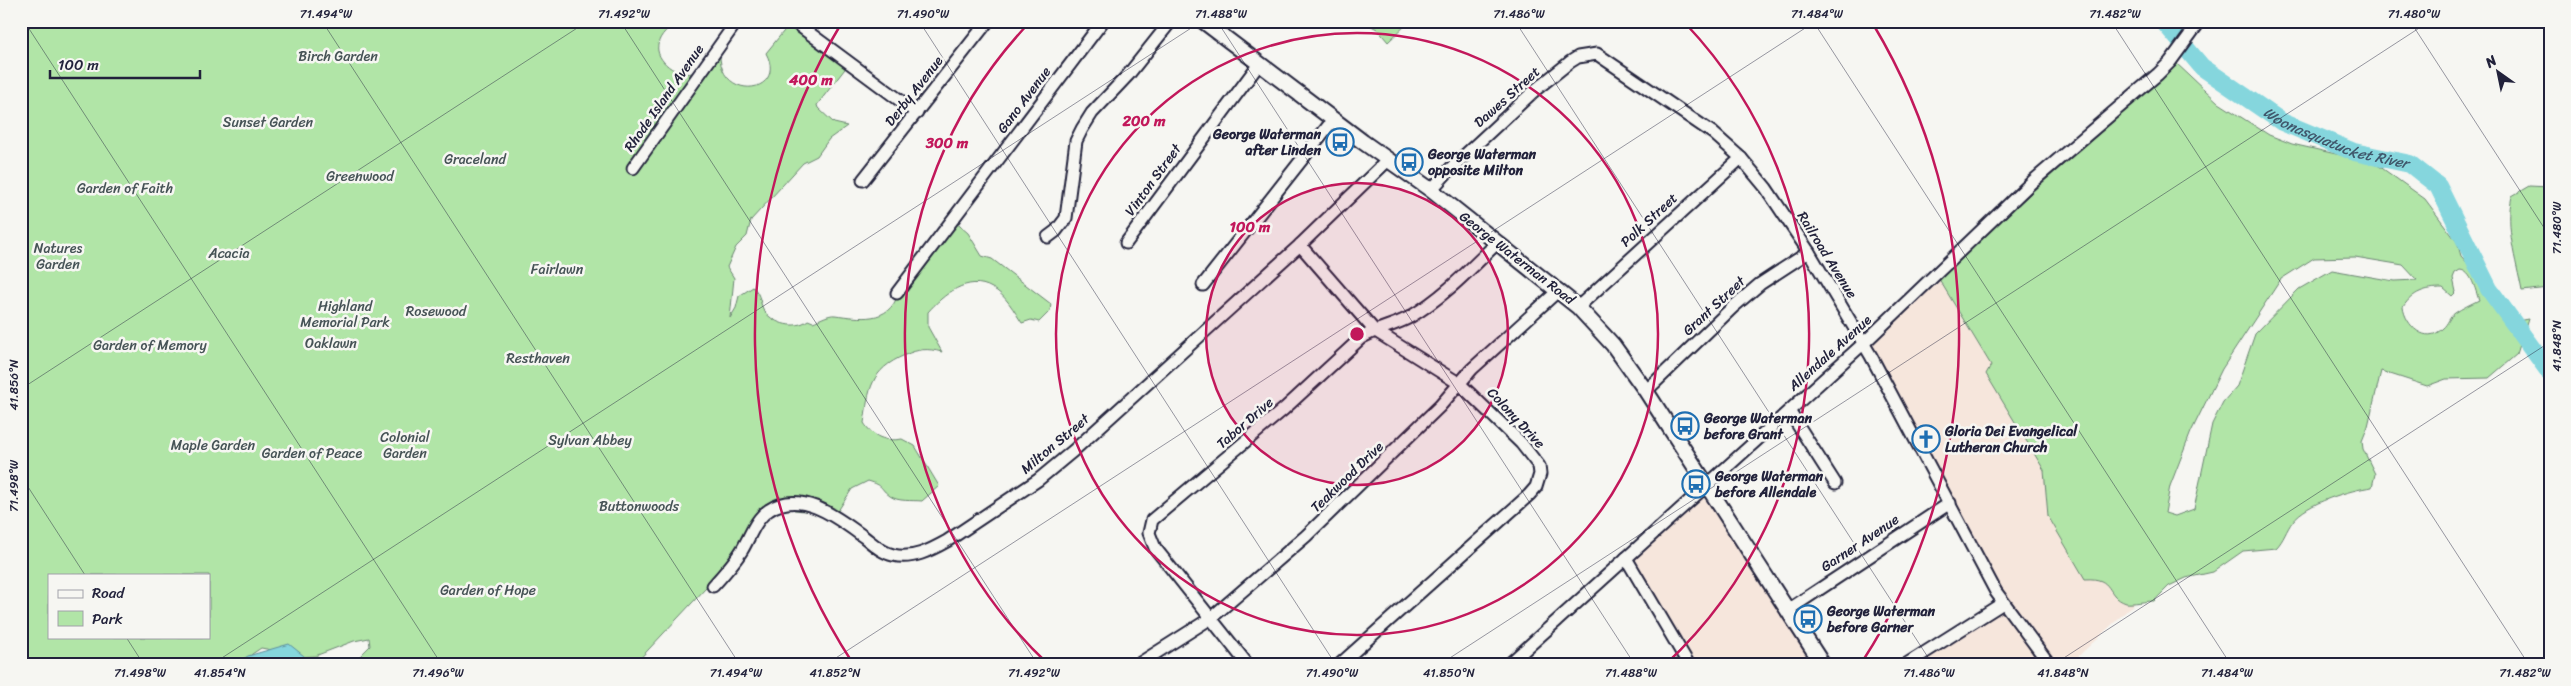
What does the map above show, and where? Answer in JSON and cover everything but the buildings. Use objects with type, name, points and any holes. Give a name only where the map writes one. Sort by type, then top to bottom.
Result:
[{"type":"main road","name":"George Waterman Road","points":[[1203,21],[1333,120],[1431,190],[1560,290],[1578,307],[1613,345],[1646,391],[1823,665]]},
{"type":"street","name":"Rhode Island Avenue","points":[[633,168],[737,21]]},
{"type":"street","points":[[793,21],[917,113]]},
{"type":"street","name":"Derby Avenue","points":[[863,180],[988,21]]},
{"type":"street","name":"Gano Avenue","points":[[897,293],[1103,21]]},
{"type":"street","points":[[1048,237],[1066,218],[1076,142],[1082,129],[1092,113],[1128,75],[1171,21]]},
{"type":"street","name":"Allendale Avenue","points":[[1508,665],[1706,484],[1864,344],[2033,181],[2170,62],[2200,21]]},
{"type":"street","name":"Railroad Avenue","points":[[1587,55],[1597,54],[1713,133],[1741,158],[1766,188],[1809,252],[1864,344],[2003,603],[2050,665]]},
{"type":"street","name":"Dawes Street","points":[[1431,190],[1452,167],[1534,91],[1570,62],[1587,55]]},
{"type":"street","name":"Vinton Street","points":[[1126,243],[1259,64]]},
{"type":"street","points":[[1203,285],[1333,120]]},
{"type":"street","name":"Polk Street","points":[[1578,307],[1741,158]]},
{"type":"street","name":"Milton Street","points":[[713,586],[741,552],[759,518],[774,506],[788,502],[812,505],[842,521],[891,555],[903,557],[932,550],[1038,480],[1073,451],[1300,244],[1388,160]]},
{"type":"street","name":"Tabor Drive","points":[[1248,665],[1150,540],[1152,520],[1284,409],[1361,338],[1374,330],[1400,322],[1434,301],[1465,275],[1498,242]]},
{"type":"street","name":"Colony Drive","points":[[1300,244],[1374,330],[1460,384],[1480,400],[1531,455],[1538,466],[1539,480],[1529,495],[1339,665]]},
{"type":"street","name":"Grant Street","points":[[1646,391],[1733,307],[1760,284],[1809,252]]},
{"type":"street","name":"Teakwood Drive","points":[[1137,665],[1210,618],[1306,536],[1427,420],[1472,369],[1560,290]]},
{"type":"street","points":[[1789,411],[1835,483]]},
{"type":"street","name":"Garner Avenue","points":[[1788,610],[1950,503]]},
{"type":"street","points":[[1626,558],[1689,665]]},
{"type":"street","points":[[1905,665],[2003,603]]},
{"type":"shaded area","points":[[1939,279],[1991,365],[2044,470],[2048,516],[2098,578],[2109,585],[2115,597],[2127,603],[2136,602],[2069,665],[1920,665],[1918,662],[2003,606],[1906,422],[1870,343]]},
{"type":"shaded area","points":[[1707,491],[1824,665],[1688,665],[1632,559]]},
{"type":"green space","name":"Highland Memorial Park","points":[[21,21],[677,21],[659,41],[658,51],[664,62],[674,70],[686,74],[696,72],[720,53],[722,69],[729,80],[739,86],[750,87],[761,84],[768,78],[770,67],[766,53],[792,21],[848,65],[817,105],[834,123],[847,126],[829,139],[817,156],[803,163],[751,220],[747,236],[736,247],[727,267],[734,278],[730,318],[736,308],[739,296],[753,287],[765,312],[774,320],[785,324],[797,325],[808,320],[813,322],[833,315],[863,318],[880,315],[894,304],[898,294],[953,220],[968,233],[982,256],[992,259],[1051,304],[1050,311],[1039,322],[1031,320],[1022,323],[997,291],[983,284],[965,285],[941,299],[928,312],[928,327],[942,352],[932,350],[914,351],[885,367],[878,374],[870,390],[864,423],[875,435],[890,440],[902,439],[915,446],[939,486],[922,501],[905,500],[893,498],[880,486],[868,481],[852,489],[834,517],[825,513],[794,510],[792,508],[766,514],[720,573],[634,665],[341,665],[355,661],[370,646],[369,638],[354,641],[315,656],[296,657],[261,648],[252,654],[244,665],[21,665]]},
{"type":"green space","points":[[1362,21],[1410,21],[1388,42],[1377,29]]},
{"type":"green space","points":[[2176,63],[2219,103],[2269,135],[2292,144],[2358,159],[2379,166],[2425,199],[2457,242],[2461,256],[2470,266],[2489,303],[2517,321],[2528,319],[2517,354],[2489,378],[2446,379],[2427,386],[2381,371],[2368,426],[2362,441],[2363,449],[2375,474],[2372,487],[2329,498],[2299,514],[2276,548],[2243,551],[2213,572],[2186,578],[2169,586],[2154,601],[2126,603],[2119,600],[2106,584],[2101,581],[2085,579],[2048,516],[2044,470],[1986,374],[1991,365],[1939,279],[2033,191],[2161,80]],"holes":[[[2355,257],[2403,265],[2417,280],[2394,281],[2332,270],[2299,289],[2255,334],[2237,386],[2223,402],[2212,424],[2194,509],[2175,516],[2165,513],[2170,486],[2191,432],[2222,369],[2281,279],[2314,258]],[[2460,270],[2470,277],[2479,300],[2451,316],[2445,326],[2436,333],[2430,335],[2417,331],[2408,320],[2403,307],[2415,294],[2425,290],[2443,288],[2452,296],[2456,292],[2453,278],[2455,273]]]},
{"type":"green space","points":[[2529,186],[2550,187],[2550,295],[2548,288],[2522,291],[2514,255],[2510,220],[2512,196]]},
{"type":"water","points":[[289,644],[309,660],[322,664],[233,665],[248,656]]},
{"type":"waterway","name":"Woonasquatucket River","points":[[2163,21],[2202,67],[2282,122],[2354,152],[2410,164],[2438,186],[2489,289],[2550,373]]},
{"type":"place","name":"George Waterman after Linden","points":[[1340,142]]},
{"type":"place","name":"George Waterman opposite Milton","points":[[1409,162]]},
{"type":"place","name":"George Waterman before Grant","points":[[1685,426]]},
{"type":"place","name":"Gloria Dei Evangelical Lutheran Church","points":[[1926,439]]},
{"type":"place","name":"George Waterman before Allendale","points":[[1696,484]]},
{"type":"place","name":"George Waterman before Garner","points":[[1808,619]]},
{"type":"park label","name":"Birch Garden","points":[[338,56]]},
{"type":"park label","name":"Sunset Garden","points":[[268,122]]},
{"type":"park label","name":"Graceland","points":[[475,159]]},
{"type":"park label","name":"Greenwood","points":[[360,176]]},
{"type":"park label","name":"Garden of Faith","points":[[125,188]]},
{"type":"park label","name":"Acacia","points":[[229,253]]},
{"type":"park label","name":"Natures Garden","points":[[58,256]]},
{"type":"park label","name":"Fairlawn","points":[[557,269]]},
{"type":"park label","name":"Rosewood","points":[[436,311]]},
{"type":"park label","name":"Oaklawn","points":[[331,343]]},
{"type":"park label","name":"Garden of Memory","points":[[150,345]]},
{"type":"park label","name":"Resthaven","points":[[538,358]]},
{"type":"park label","name":"Sylvan Abbey","points":[[590,440]]},
{"type":"park label","name":"Maple Garden","points":[[213,445]]},
{"type":"park label","name":"Colonial Garden","points":[[405,446]]},
{"type":"park label","name":"Garden of Peace","points":[[312,453]]},
{"type":"park label","name":"Buttonwoods","points":[[639,506]]},
{"type":"park label","name":"Garden of Hope","points":[[488,590]]}]
